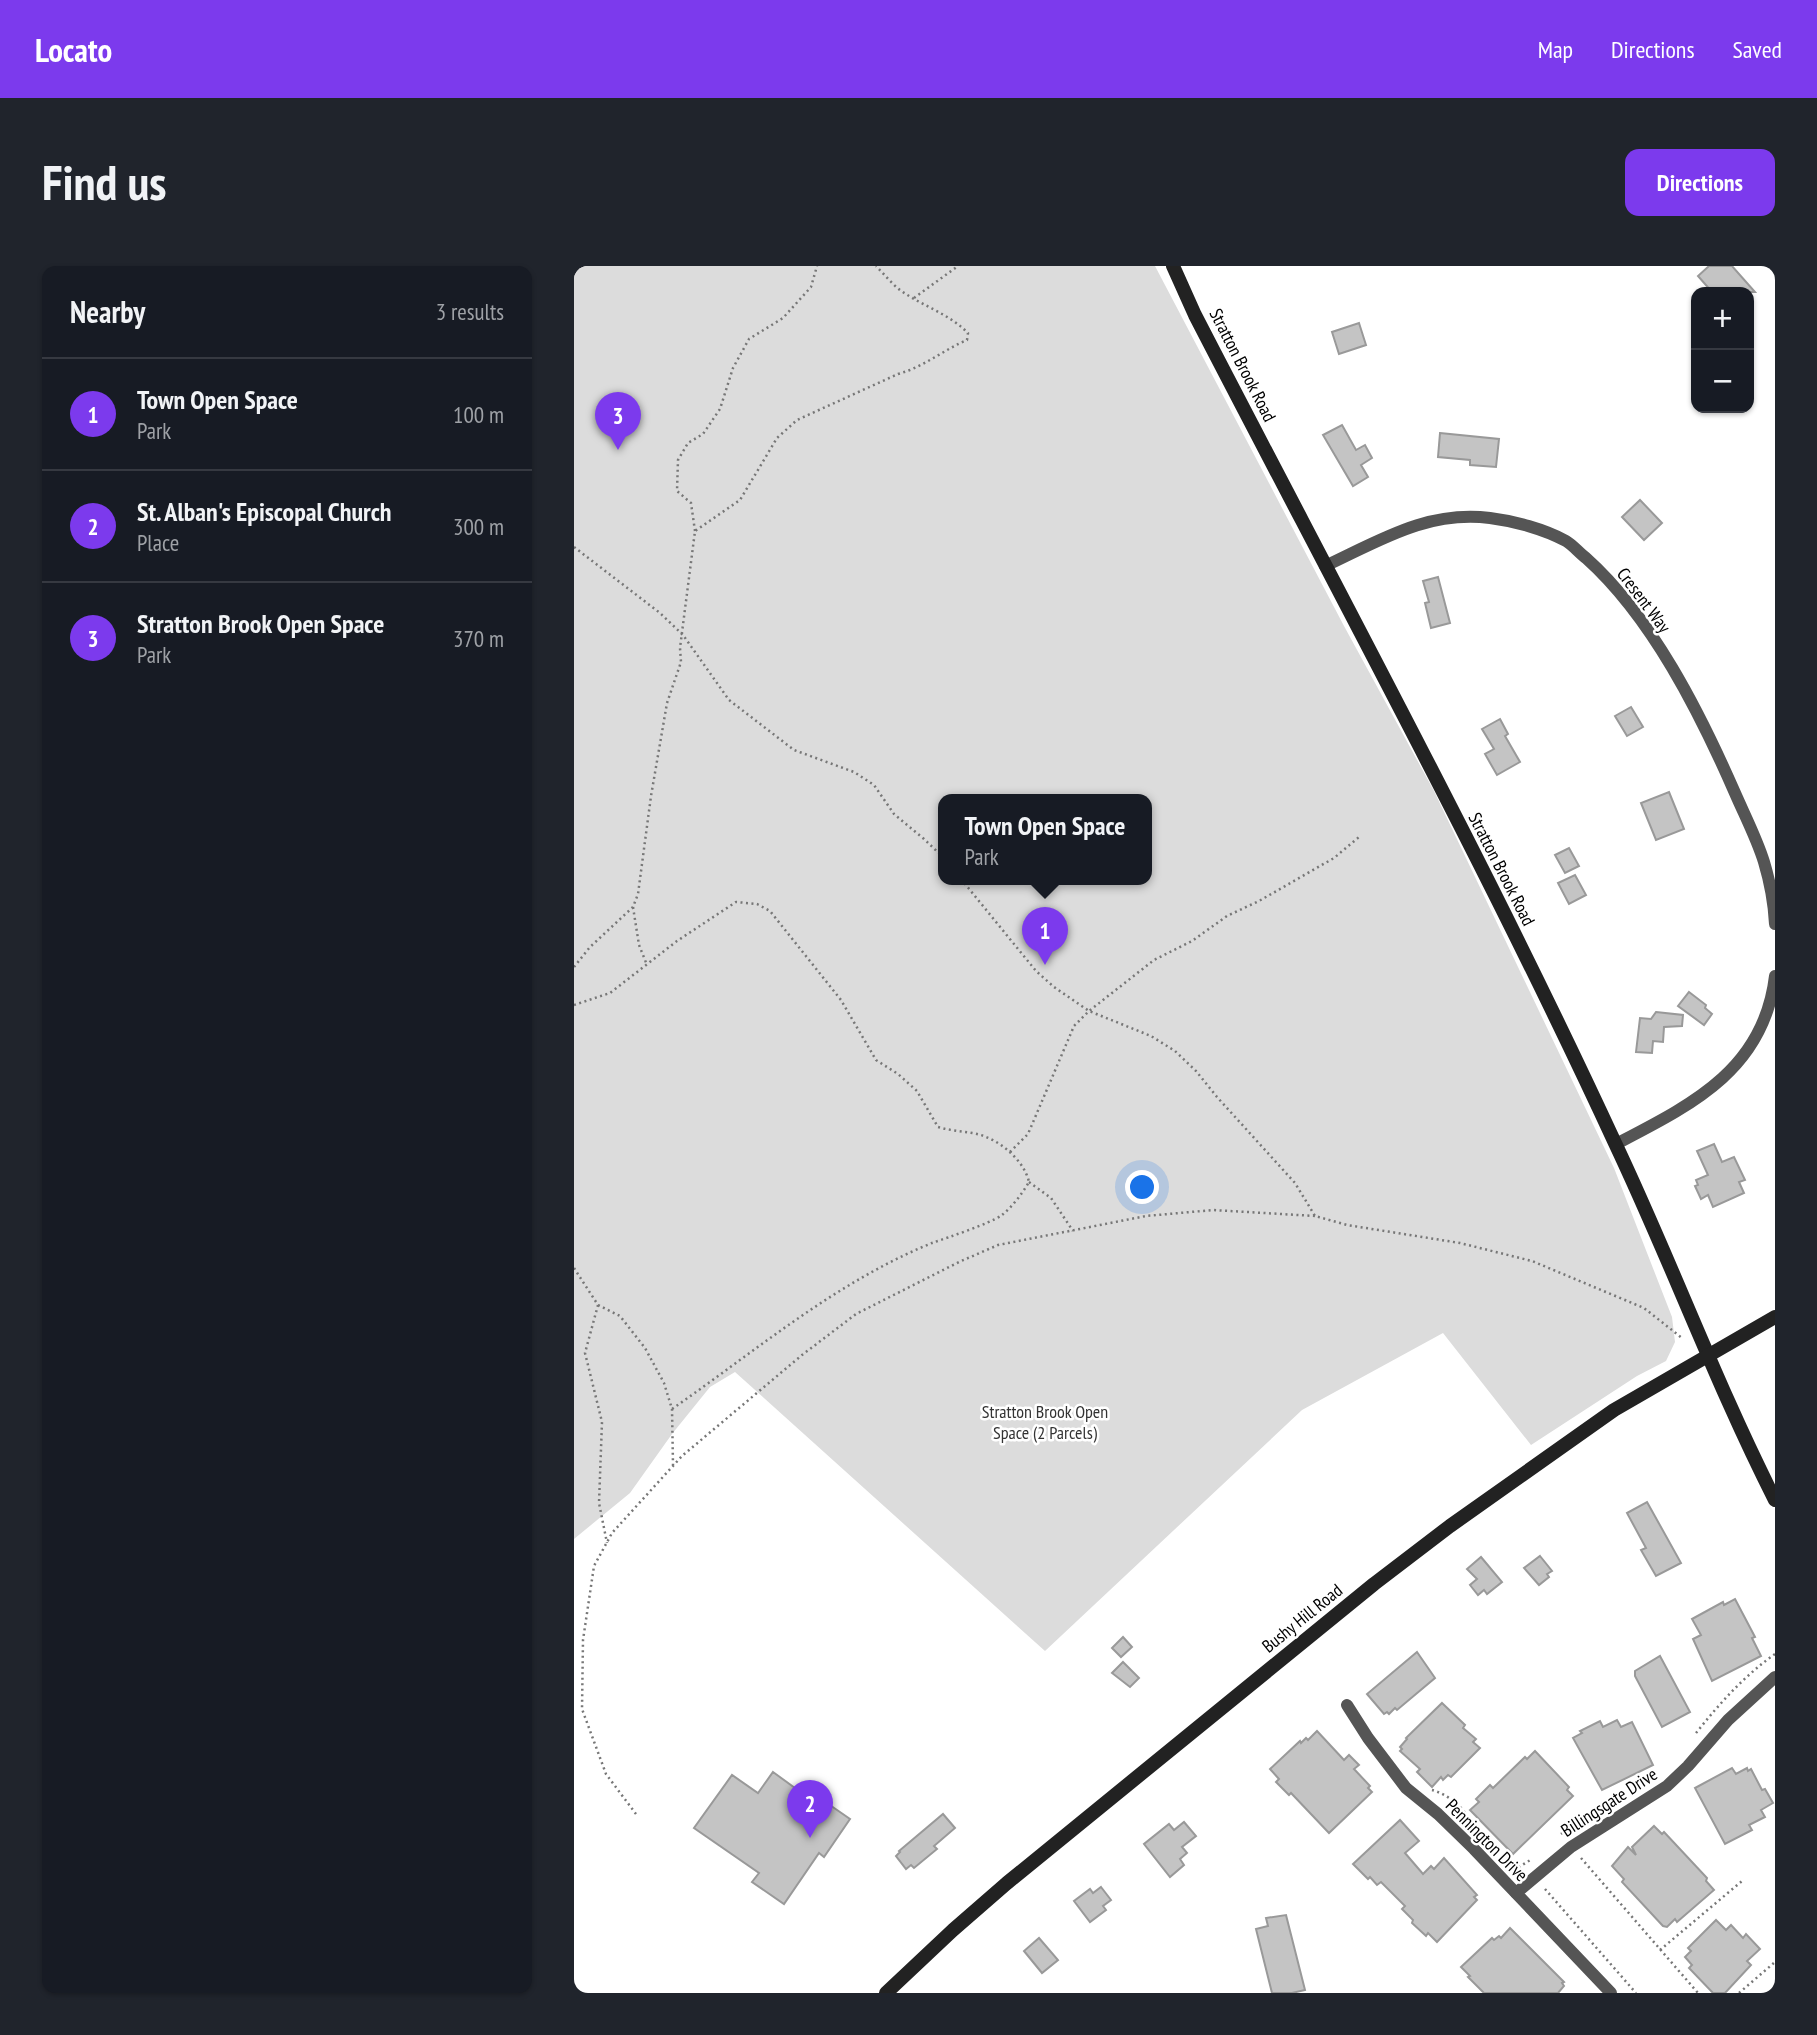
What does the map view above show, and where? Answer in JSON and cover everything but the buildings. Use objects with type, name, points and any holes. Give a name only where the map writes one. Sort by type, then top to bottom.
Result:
[{"type":"street","name":"Stratton Brook Road","points":[[1173,266],[1195,315],[1493,893],[1616,1144],[1733,1416],[1775,1500]]},
{"type":"street","name":"Cresent Way","points":[[1325,566],[1412,525],[1441,518],[1489,518],[1528,527],[1567,542],[1608,578],[1639,616],[1708,733],[1764,862],[1774,906],[1775,924]]},
{"type":"street","points":[[1616,1144],[1684,1108],[1732,1071],[1748,1050],[1767,1014],[1775,976]]},
{"type":"street","name":"Bushy Hill Road","points":[[886,1993],[1018,1874],[1374,1584],[1450,1526],[1614,1410],[1775,1317]]},
{"type":"street","name":"Billingsgate Drive","points":[[1516,1893],[1533,1876],[1571,1847],[1667,1786],[1728,1720],[1775,1677]]},
{"type":"street","name":"Pennington Drive","points":[[1347,1705],[1406,1788],[1438,1814],[1611,1993]]},
{"type":"path","points":[[647,965],[639,945],[634,907],[667,703],[681,662],[695,531],[691,503],[677,491],[678,460],[688,443],[703,434],[720,409],[733,368],[749,339],[783,317],[811,287],[817,266]]},
{"type":"path","points":[[695,531],[740,500],[777,438],[797,421],[911,370],[967,340],[968,333],[964,329],[947,316],[900,290],[876,266]]},
{"type":"path","points":[[914,298],[958,266]]},
{"type":"path","points":[[574,547],[608,575],[639,595],[683,635],[729,700],[794,750],[854,772],[874,785],[894,814],[938,853]]},
{"type":"path","points":[[1010,1152],[1028,1134],[1074,1026],[1089,1011],[1154,960],[1192,940],[1227,916],[1334,858],[1359,837]]},
{"type":"path","points":[[966,885],[1036,971],[1063,994],[1089,1011],[1150,1036],[1175,1051],[1270,1153],[1295,1183],[1315,1216]]},
{"type":"path","points":[[574,1004],[610,993],[677,942],[736,902],[757,904],[771,911],[841,1000],[876,1060],[898,1074],[917,1091],[938,1127],[953,1132],[979,1134],[1010,1152],[1026,1171],[1029,1182],[1051,1198],[1073,1231]]},
{"type":"path","points":[[574,967],[590,947],[634,907]]},
{"type":"path","points":[[672,1409],[771,1336],[854,1281],[914,1251],[1001,1216],[1029,1182]]},
{"type":"path","points":[[636,1814],[606,1774],[582,1709],[583,1640],[589,1595],[594,1566],[607,1542],[631,1510],[673,1465],[802,1355],[856,1314],[998,1245],[1146,1216],[1213,1210],[1315,1216],[1347,1225],[1460,1243],[1532,1261],[1644,1308],[1707,1357]]},
{"type":"path","points":[[574,1268],[598,1305],[620,1316],[645,1348],[664,1383],[672,1409],[673,1465]]},
{"type":"path","points":[[598,1305],[585,1353],[602,1422],[599,1503],[607,1542]]},
{"type":"path","points":[[1690,1740],[1723,1700],[1754,1669],[1775,1654]]},
{"type":"path","points":[[1424,1788],[1446,1795],[1468,1816],[1471,1826]]},
{"type":"path","points":[[1555,1840],[1574,1824],[1593,1816],[1609,1804]]},
{"type":"path","points":[[1571,1847],[1698,1993]]},
{"type":"path","points":[[1513,1868],[1536,1856]]},
{"type":"path","points":[[1533,1876],[1636,1993]]},
{"type":"path","points":[[1660,1950],[1742,1881]]},
{"type":"path","points":[[1740,1993],[1775,1962]]},
{"type":"green space","name":"Stratton Brook Open Space (2 Parcels)","points":[[574,266],[1155,266],[1434,791],[1614,1168],[1672,1317],[1675,1342],[1666,1361],[1637,1376],[1531,1445],[1443,1333],[1302,1410],[1045,1651],[735,1372],[710,1387],[630,1493],[574,1539]]},
{"type":"place","name":"Stratton Brook Open Space","points":[[618,450]]},
{"type":"place","name":"Town Open Space","points":[[1045,965]]},
{"type":"place","name":"St. Alban's Episcopal Church","points":[[810,1838]]}]
